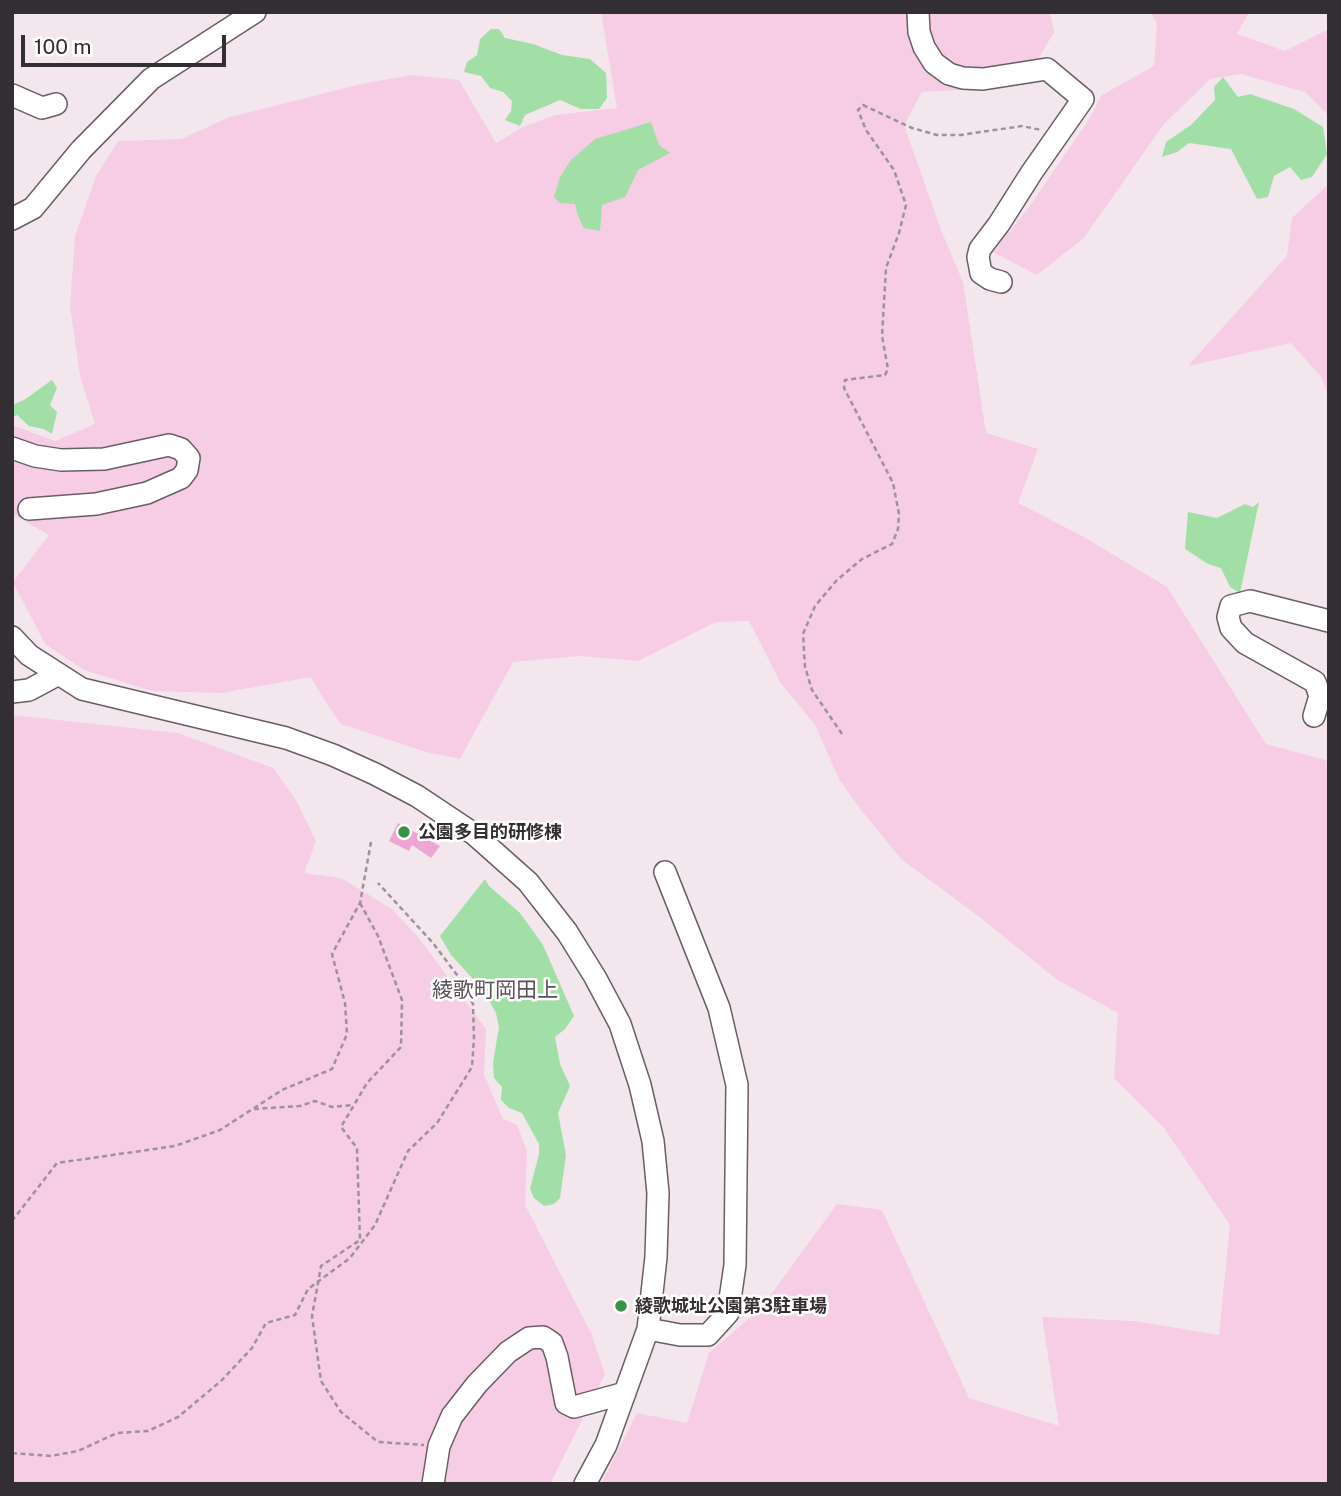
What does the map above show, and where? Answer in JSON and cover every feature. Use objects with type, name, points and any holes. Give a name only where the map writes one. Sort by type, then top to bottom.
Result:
[{"type":"street","points":[[12,219],[33,208],[81,150],[151,79],[254,12]]},
{"type":"street","points":[[918,12],[919,32],[924,47],[934,62],[949,74],[983,79],[1047,69],[1083,99],[980,249],[978,257],[981,273],[1001,282]]},
{"type":"street","points":[[12,95],[42,108],[56,104]]},
{"type":"street","points":[[12,448],[35,456],[61,460],[104,459],[169,445],[181,449],[189,458],[187,470],[181,478],[147,493],[96,504],[29,509]]},
{"type":"street","points":[[1314,716],[1320,696],[1315,681],[1245,643],[1231,628],[1228,617],[1231,606],[1250,601],[1329,621]]},
{"type":"street","points":[[12,636],[29,655],[82,689],[260,731],[333,755],[417,796],[474,834],[528,882],[567,932],[620,1024],[640,1085],[653,1141],[658,1193],[656,1257],[648,1329],[606,1445],[585,1484]]},
{"type":"street","points":[[12,692],[29,690],[57,675]]},
{"type":"street","points":[[648,1329],[680,1335],[708,1335],[728,1313],[736,1265],[737,1085],[719,1009],[665,872]]},
{"type":"street","points":[[433,1484],[439,1446],[452,1416],[477,1384],[508,1352],[529,1338],[543,1337],[552,1343],[566,1403],[574,1407],[625,1393]]},
{"type":"path","points":[[842,734],[812,690],[805,667],[803,634],[815,606],[837,580],[862,559],[892,544],[898,529],[899,514],[893,483],[844,388],[845,380],[885,375],[888,369],[882,336],[886,268],[906,205],[894,170],[866,130],[858,110],[863,105],[912,128],[937,135],[961,135],[1022,126],[1060,133]]},
{"type":"path","points":[[12,1221],[57,1163],[175,1146],[220,1130],[282,1090],[332,1069],[347,1034],[345,1003],[332,954],[360,903],[370,842]]},
{"type":"path","points":[[12,1453],[51,1456],[78,1451],[117,1433],[148,1432],[178,1417],[221,1381],[251,1348],[266,1323],[295,1315],[308,1289],[350,1258],[375,1226],[408,1152],[437,1123],[472,1067],[474,1038],[473,1004],[457,975],[433,943],[378,883]]},
{"type":"path","points":[[360,903],[378,936],[402,1000],[401,1047],[367,1083],[341,1127],[357,1148],[360,1240],[321,1266],[312,1316],[321,1381],[341,1412],[378,1442],[439,1446]]},
{"type":"path","points":[[251,1109],[300,1106],[315,1101],[332,1107],[354,1105]]},
{"type":"shaded area","points":[[601,12],[1050,12],[1054,32],[1029,75],[975,89],[922,92],[904,125],[941,230],[963,282],[986,433],[1038,449],[1018,503],[1084,537],[1167,587],[1266,744],[1329,761],[1329,1484],[601,1484],[637,1413],[687,1423],[709,1353],[761,1308],[837,1204],[882,1210],[969,1398],[1059,1426],[1042,1317],[1135,1321],[1219,1335],[1230,1225],[1164,1128],[1114,1078],[1118,1013],[1056,979],[981,918],[901,859],[839,779],[815,725],[780,682],[749,621],[716,622],[638,661],[580,656],[513,662],[460,759],[426,752],[341,724],[311,677],[221,693],[152,691],[84,670],[45,644],[13,582],[49,535],[12,514],[12,425],[55,441],[95,424],[80,376],[70,306],[75,236],[96,176],[118,141],[181,139],[230,117],[361,84],[412,75],[459,80],[496,143],[523,127],[555,115],[617,108]]},
{"type":"shaded area","points":[[1151,12],[1249,12],[1237,34],[1285,51],[1329,29],[1329,116],[1305,92],[1241,74],[1210,79],[1164,124],[1083,239],[1037,275],[993,252],[1029,207],[1088,121],[1102,95],[1154,66],[1157,23]]},
{"type":"shaded area","points":[[491,29],[499,29],[505,38],[533,44],[562,55],[590,59],[606,73],[607,98],[599,109],[581,109],[560,100],[525,115],[520,126],[505,120],[511,111],[512,101],[503,92],[490,88],[481,76],[464,72],[467,62],[477,55],[480,39]]},
{"type":"shaded area","points":[[1223,77],[1238,97],[1250,94],[1294,109],[1323,127],[1327,154],[1312,177],[1301,180],[1290,167],[1274,176],[1268,197],[1257,199],[1231,149],[1189,143],[1177,152],[1162,157],[1166,142],[1191,125],[1215,100],[1214,87]]},
{"type":"shaded area","points":[[651,122],[659,145],[670,153],[638,170],[625,197],[602,205],[600,231],[584,228],[575,204],[560,203],[554,197],[560,177],[571,160],[595,139]]},
{"type":"shaded area","points":[[1329,184],[1329,396],[1321,377],[1291,343],[1188,366],[1287,256],[1292,218]]},
{"type":"shaded area","points":[[52,380],[57,388],[50,405],[57,412],[52,434],[29,426],[17,415],[12,417],[12,405],[24,400]]},
{"type":"shaded area","points":[[1259,502],[1240,593],[1230,587],[1221,568],[1208,564],[1185,549],[1188,512],[1217,518],[1245,504],[1253,507]]},
{"type":"shaded area","points":[[12,715],[178,733],[273,768],[296,800],[316,841],[304,873],[341,878],[392,909],[419,938],[486,1029],[484,1075],[503,1119],[517,1125],[527,1151],[525,1205],[591,1333],[605,1374],[550,1484],[12,1484]]},
{"type":"shaded area","points":[[485,879],[489,886],[520,913],[543,945],[574,1016],[555,1037],[560,1064],[570,1086],[558,1113],[566,1155],[560,1198],[554,1204],[544,1206],[534,1198],[530,1189],[539,1144],[522,1113],[509,1108],[501,1100],[502,1087],[494,1078],[493,1063],[499,1027],[496,1013],[490,1002],[481,997],[475,981],[451,955],[440,936]]},
{"type":"building","name":"公園多目的研修棟","points":[[398,823],[440,846],[431,858],[412,845],[409,851],[389,841]]},
{"type":"place","name":"公園多目的研修棟","points":[[404,832]]},
{"type":"place","name":"綾歌城址公園第3駐車場","points":[[621,1306]]},
{"type":"district","name":"綾歌町岡田上","points":[[495,991]]}]
